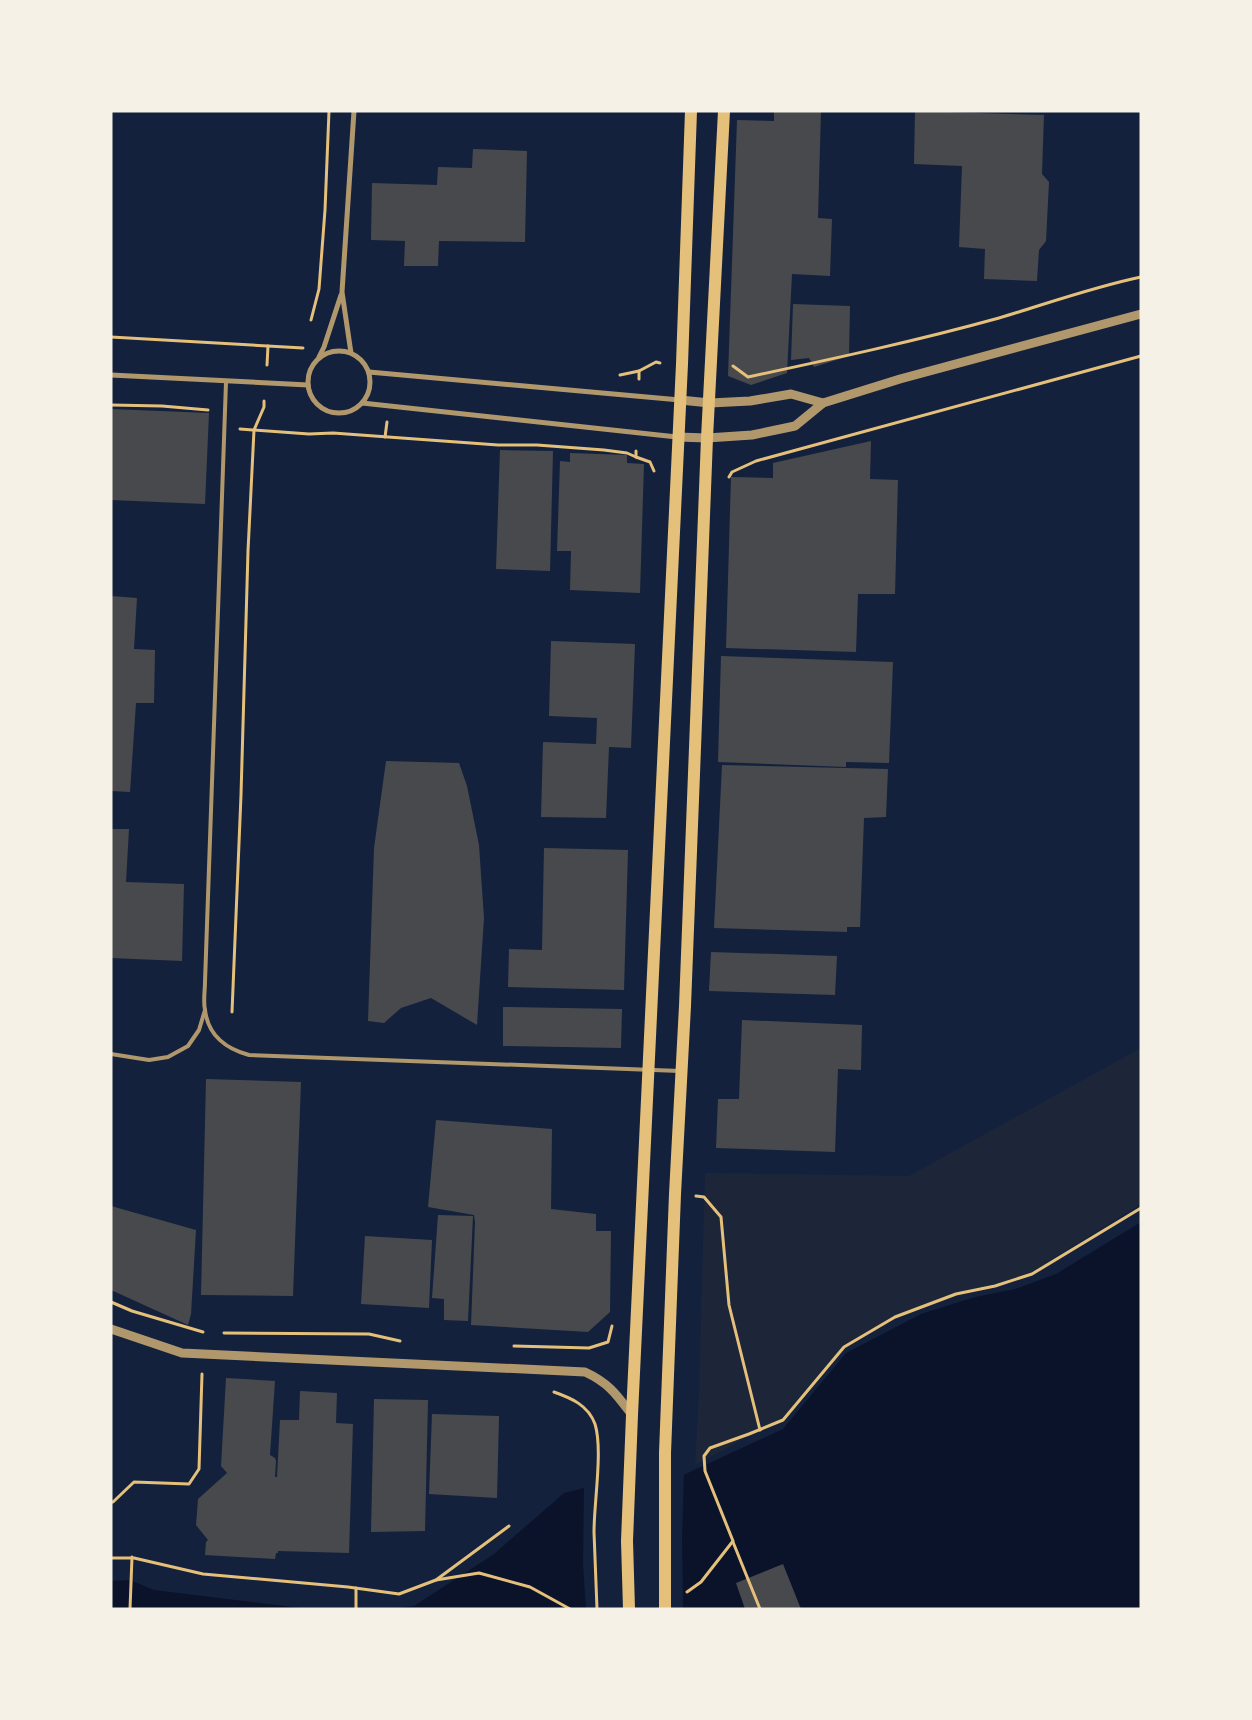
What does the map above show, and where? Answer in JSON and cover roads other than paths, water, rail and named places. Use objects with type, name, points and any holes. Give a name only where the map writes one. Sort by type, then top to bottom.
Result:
[{"type":"main road","points":[[629,1609],[628,1541],[632,1415],[650,1070],[691,111]]},
{"type":"main road","points":[[665,1609],[665,1453],[680,1071],[685,996],[707,438],[724,111]]},
{"type":"street","points":[[351,354],[342,292],[354,111]]},
{"type":"street","points":[[318,359],[324,347],[342,292]]},
{"type":"street","points":[[362,403],[678,437],[707,438],[752,435],[795,426],[823,403],[900,379],[1141,314]]},
{"type":"street","points":[[338,350],[351,354],[364,363],[369,372],[369,389],[362,403],[353,410],[344,413],[334,413],[316,404],[310,395],[308,385],[312,365],[318,359],[338,350]]},
{"type":"street","points":[[369,372],[710,403],[750,401],[791,394],[823,403]]},
{"type":"street","points":[[111,375],[308,385]]},
{"type":"street","points":[[111,1329],[182,1353],[585,1372],[602,1380],[632,1415]]},
{"type":"lane","points":[[111,1054],[149,1060],[168,1057],[188,1046],[199,1030],[205,1010],[226,382]]},
{"type":"lane","points":[[205,1010],[211,1028],[222,1042],[234,1052],[249,1055],[680,1071]]}]
